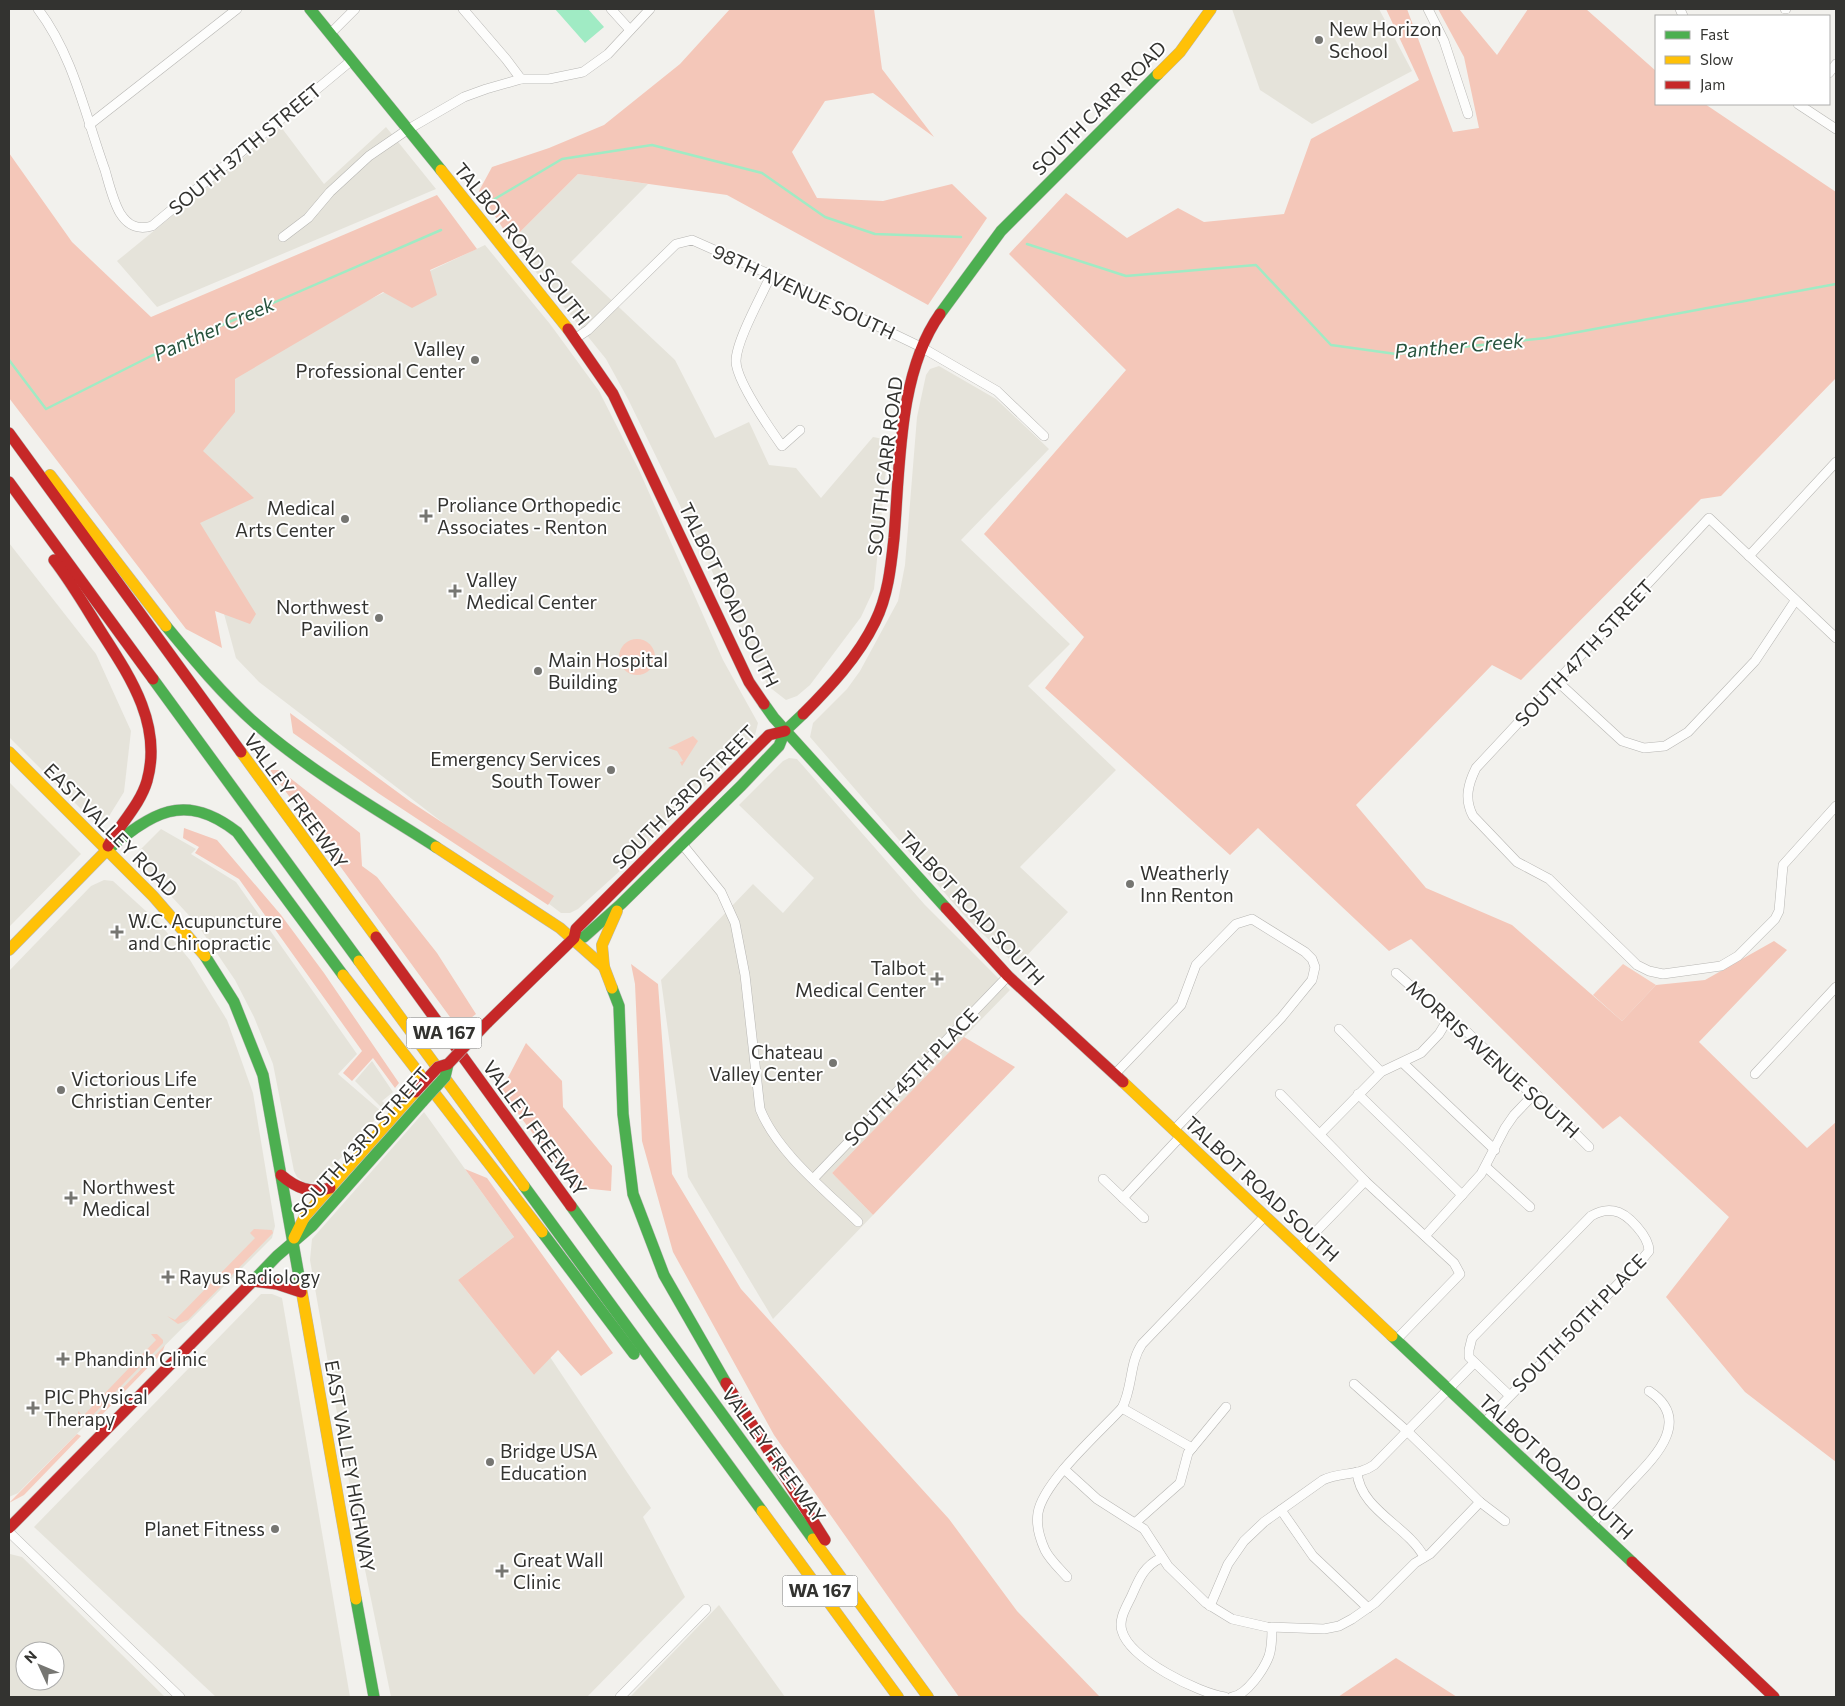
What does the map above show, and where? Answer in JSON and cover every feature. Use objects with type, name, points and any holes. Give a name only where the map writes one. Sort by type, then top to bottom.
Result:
[{"type":"main road","name":"TALBOT ROAD SOUTH","points":[[310,9],[576,338],[622,410],[748,682],[785,731],[1008,976],[1178,1133],[1774,1697]]},
{"type":"main road","name":"SOUTH CARR ROAD","points":[[785,731],[843,672],[860,648],[879,613],[890,574],[906,406],[912,376],[921,348],[947,302],[1000,231],[1180,52],[1199,29],[1211,9]]},
{"type":"main road","name":"VALLEY FREEWAY","points":[[9,433],[13,446],[928,1697]]},
{"type":"main road","points":[[13,446],[38,460],[186,651],[258,725],[282,746],[319,772],[574,938],[604,967]]},
{"type":"main road","points":[[13,446],[919,1697]]},
{"type":"main road","name":"WA 167","points":[[9,482],[898,1697]]},
{"type":"main road","points":[[9,497],[64,574],[133,681],[148,718],[152,751],[146,782],[127,817],[116,829],[107,850]]},
{"type":"main road","name":"SOUTH 43RD STREET","points":[[574,938],[584,937],[621,904],[779,746],[785,731]]},
{"type":"main road","name":"SOUTH 43RD STREET","points":[[292,1241],[312,1226],[419,1096],[438,1067],[448,1064],[574,938],[576,929],[769,735],[785,731]]},
{"type":"main road","name":"EAST VALLEY ROAD","points":[[9,752],[161,904],[210,962],[233,1000],[246,1027],[263,1075],[292,1241]]},
{"type":"main road","points":[[9,950],[107,850],[152,816],[174,811],[194,810],[228,823],[237,832],[305,921],[362,1002],[555,1248],[656,1383],[672,1388]]},
{"type":"main road","points":[[621,904],[602,938],[599,954],[619,1006],[623,1114],[633,1194],[661,1267],[693,1328],[772,1459],[841,1564],[874,1621]]},
{"type":"main road","name":"SOUTH 43RD STREET","points":[[292,1241],[305,1216],[419,1096]]},
{"type":"main road","points":[[280,1175],[300,1189],[317,1191],[332,1187]]},
{"type":"main road","points":[[9,1528],[292,1241]]},
{"type":"main road","name":"EAST VALLEY HIGHWAY","points":[[292,1241],[374,1697]]},
{"type":"main road","points":[[252,1281],[270,1282],[301,1292]]},
{"type":"street","points":[[38,9],[64,49],[75,76],[89,125],[237,9]]},
{"type":"street","points":[[330,34],[355,9]]},
{"type":"street","points":[[463,9],[521,79]]},
{"type":"street","points":[[611,9],[630,30]]},
{"type":"street","points":[[283,237],[308,218],[330,192],[369,156],[407,130],[464,97],[521,79],[562,77],[583,72],[608,54],[650,9]]},
{"type":"street","points":[[1428,9],[1444,41],[1468,114]]},
{"type":"street","name":"SOUTH 37TH STREET","points":[[89,125],[120,212],[134,227],[142,229],[152,226],[352,60]]},
{"type":"street","points":[[1802,105],[1836,129]]},
{"type":"street","name":"98TH AVENUE SOUTH","points":[[576,338],[588,330],[676,244],[692,240],[771,275],[921,348],[996,391],[1044,436]]},
{"type":"street","points":[[771,275],[738,348],[736,362],[740,376],[767,425],[782,446],[800,430]]},
{"type":"street","points":[[1836,462],[1749,556],[1836,638]]},
{"type":"street","name":"SOUTH 47TH STREET","points":[[1749,556],[1709,518],[1476,768],[1471,778],[1468,808],[1473,816],[1518,862],[1549,880],[1637,965],[1663,974],[1721,966],[1738,956],[1775,919],[1779,912],[1783,865],[1836,806]]},
{"type":"street","points":[[1558,682],[1622,741],[1644,748],[1665,746],[1688,732],[1754,661],[1795,601]]},
{"type":"street","points":[[682,844],[721,892],[735,923],[745,976],[760,1109],[771,1132],[858,1222]]},
{"type":"street","points":[[1115,1074],[1181,1005],[1196,965],[1236,924],[1252,919],[1305,952],[1312,959],[1315,967],[1312,980],[1123,1198]]},
{"type":"street","name":"MORRIS AVENUE SOUTH","points":[[1396,973],[1448,1019],[1462,1028],[1528,1091],[1535,1093],[1589,1147]]},
{"type":"street","name":"SOUTH 45TH PLACE","points":[[814,1178],[1008,976]]},
{"type":"street","points":[[1755,1074],[1836,987]]},
{"type":"street","points":[[1320,1134],[1381,1072],[1404,1063],[1421,1053],[1439,1034],[1448,1019]]},
{"type":"street","points":[[1339,1030],[1381,1072]]},
{"type":"street","points":[[1404,1063],[1495,1150]]},
{"type":"street","points":[[1425,1236],[1486,1167],[1514,1115],[1535,1093]]},
{"type":"street","points":[[1280,1094],[1366,1181],[1454,1263],[1460,1274],[1396,1340]]},
{"type":"street","points":[[1358,1094],[1462,1195]]},
{"type":"street","points":[[1486,1167],[1530,1207]]},
{"type":"street","points":[[1103,1179],[1144,1218]]},
{"type":"street","points":[[1300,1248],[1366,1181]]},
{"type":"street","name":"SOUTH 50TH PLACE","points":[[1474,1363],[1468,1350],[1472,1338],[1591,1216],[1606,1210],[1621,1213],[1645,1236],[1649,1243],[1649,1250],[1644,1257],[1484,1423]]},
{"type":"street","points":[[1067,1577],[1046,1552],[1037,1523],[1038,1511],[1043,1499],[1064,1469],[1122,1408],[1128,1397],[1134,1358],[1142,1344],[1265,1216]]},
{"type":"street","points":[[1210,1606],[1228,1564],[1252,1532],[1322,1480],[1336,1474],[1357,1472],[1374,1465],[1474,1363],[1510,1396]]},
{"type":"street","points":[[1354,1384],[1408,1432],[1480,1502],[1505,1521]]},
{"type":"street","points":[[1591,1525],[1654,1458],[1666,1438],[1668,1427],[1666,1408],[1649,1391]]},
{"type":"street","points":[[1136,1522],[1180,1483],[1192,1448],[1226,1407]]},
{"type":"street","points":[[1122,1408],[1192,1448]]},
{"type":"street","points":[[1064,1469],[1097,1500],[1136,1522],[1150,1537],[1161,1558],[1193,1592],[1210,1606],[1232,1619],[1272,1628],[1324,1629],[1339,1626],[1368,1608],[1415,1562],[1424,1558],[1438,1547],[1480,1502]]},
{"type":"street","points":[[1357,1472],[1358,1483],[1364,1496],[1418,1546],[1424,1558]]},
{"type":"street","points":[[1281,1510],[1313,1556],[1368,1608]]},
{"type":"street","points":[[9,1532],[180,1697]]},
{"type":"street","points":[[1161,1558],[1152,1562],[1141,1575],[1122,1618],[1122,1631],[1129,1644],[1145,1659],[1207,1694],[1225,1697]]},
{"type":"street","points":[[620,1697],[706,1609]]},
{"type":"street","points":[[1232,1697],[1237,1697],[1246,1689],[1264,1666],[1271,1647],[1272,1628]]},
{"type":"shaded area","points":[[555,9],[588,9],[604,27],[585,43]]},
{"type":"shaded area","points":[[730,9],[874,9],[882,69],[934,137],[873,93],[825,101],[792,152],[817,198],[883,201],[952,184],[987,218],[928,305],[727,195],[578,174],[511,241],[479,191],[492,167],[549,148],[604,125],[680,64]]},
{"type":"shaded area","name":"New Horizon School","points":[[1232,9],[1379,9],[1412,71],[1312,124],[1260,90]]},
{"type":"shaded area","points":[[1386,9],[1407,9],[1453,132],[1479,128],[1464,57],[1438,9],[1459,9],[1497,55],[1528,9],[1586,9],[1655,70],[1655,105],[1706,105],[1836,192],[1836,378],[1721,496],[1701,499],[1521,680],[1492,665],[1356,805],[1426,888],[1512,925],[1622,1021],[1656,985],[1705,980],[1774,941],[1787,950],[1699,1042],[1807,1148],[1836,1122],[1836,1462],[1745,1392],[1666,1297],[1729,1217],[1620,1116],[1603,1129],[1411,939],[1389,951],[1258,828],[1230,855],[1045,688],[1084,637],[984,534],[1126,370],[1009,254],[1066,193],[1127,238],[1178,208],[1204,222],[1284,214],[1311,139],[1419,80]]},
{"type":"shaded area","points":[[281,127],[324,184],[386,127],[436,189],[157,307],[117,261]]},
{"type":"shaded area","points":[[9,153],[72,242],[151,317],[437,195],[477,249],[430,270],[437,295],[412,308],[383,292],[235,379],[235,412],[203,451],[254,498],[200,523],[256,614],[250,624],[215,611],[222,648],[186,629],[9,398]]},
{"type":"shaded area","points":[[578,174],[648,184],[571,262],[675,360],[715,438],[749,422],[769,465],[796,468],[821,498],[873,437],[889,440],[874,589],[861,617],[810,685],[797,696],[786,700],[768,686],[628,399],[606,359],[511,241]]},
{"type":"shaded area","name":"Valley Medical Center","points":[[485,245],[550,324],[599,391],[639,470],[723,660],[758,723],[755,735],[622,869],[578,909],[570,913],[561,913],[259,682],[236,658],[165,396]]},
{"type":"shaded area","points":[[939,366],[996,399],[1049,449],[961,540],[1070,644],[1028,686],[1116,770],[1020,867],[1068,912],[1017,966],[969,921],[810,737],[813,723],[847,689],[860,671],[898,601],[905,565],[917,417],[926,375],[930,369]]},
{"type":"shaded area","points":[[9,543],[96,654],[131,731],[124,792],[106,821],[96,822],[90,818],[9,737]]},
{"type":"shaded area","points":[[637,639],[650,644],[655,657],[650,670],[637,675],[624,670],[619,657],[624,644]]},
{"type":"shaded area","points":[[290,713],[411,802],[554,896],[548,905],[378,793],[293,733]]},
{"type":"shaded area","points":[[693,736],[698,741],[682,766],[680,762],[683,761],[677,751],[668,748]]},
{"type":"shaded area","points":[[789,758],[797,759],[925,905],[1010,990],[832,1173],[873,1215],[773,1319],[688,1177],[661,980],[753,884],[783,913],[814,878],[739,805],[783,761]]},
{"type":"shaded area","points":[[270,770],[280,770],[360,833],[362,866],[377,877],[437,953],[476,1014],[458,1028]]},
{"type":"shaded area","points":[[9,782],[81,854],[9,927]]},
{"type":"shaded area","points":[[184,828],[217,840],[281,915],[324,973],[399,1083],[395,1088],[373,1058],[352,1081],[343,1073],[362,1051],[239,879],[195,853],[199,847],[183,838]]},
{"type":"shaded area","points":[[161,829],[196,849],[191,854],[236,882],[357,1054],[338,1074],[382,1112],[320,1181],[306,1184],[297,1177],[294,1171],[273,1064],[254,1017],[235,980],[197,924],[134,856]]},
{"type":"shaded area","points":[[104,880],[113,881],[159,923],[190,960],[227,1020],[253,1093],[275,1226],[272,1238],[18,1493],[9,1497],[9,971],[91,886]]},
{"type":"shaded area","points":[[631,964],[658,984],[672,1174],[741,1289],[949,1519],[1017,1611],[1100,1697],[959,1697],[774,1435],[673,1252],[642,1141],[635,984]]},
{"type":"shaded area","points":[[1623,964],[1656,985],[1622,1021],[1593,995]]},
{"type":"shaded area","points":[[964,1037],[1015,1067],[873,1215],[832,1173]]},
{"type":"shaded area","points":[[526,1043],[562,1081],[563,1107],[612,1166],[611,1191],[573,1187],[501,1091]]},
{"type":"shaded area","points":[[372,1061],[393,1092],[382,1101],[387,1106],[383,1109],[355,1081]]},
{"type":"shaded area","points":[[424,1112],[514,1237],[458,1280],[534,1375],[550,1357],[651,1508],[643,1517],[685,1597],[587,1697],[391,1697],[362,1555],[310,1260],[312,1239]]},
{"type":"shaded area","points":[[465,1169],[487,1178],[613,1353],[581,1376],[558,1350],[534,1375],[458,1280],[514,1237]]},
{"type":"shaded area","points":[[254,1229],[272,1230],[273,1233],[188,1320],[178,1324],[167,1316],[175,1320],[255,1238],[250,1233]]},
{"type":"shaded area","points":[[261,1294],[272,1294],[282,1298],[350,1697],[216,1697],[34,1527]]},
{"type":"shaded area","points":[[151,1334],[157,1334],[163,1340],[163,1343],[86,1422],[78,1414],[78,1411],[83,1416],[156,1340]]},
{"type":"shaded area","points":[[165,1345],[162,1353],[91,1426],[88,1423]]},
{"type":"shaded area","points":[[77,1434],[81,1436],[24,1495],[9,1503]]},
{"type":"shaded area","points":[[10,1554],[22,1557],[165,1697],[9,1697]]},
{"type":"shaded area","points":[[719,1605],[785,1697],[630,1697]]},
{"type":"shaded area","points":[[1396,1658],[1457,1697],[1338,1697]]},
{"type":"waterway","name":"Panther Creek","points":[[493,200],[562,159],[652,145],[762,173],[825,217],[875,234],[961,237]]},
{"type":"waterway","name":"Panther Creek","points":[[9,360],[46,409],[151,356],[441,230]]},
{"type":"waterway","name":"Panther Creek","points":[[1027,244],[1126,276],[1256,265],[1331,345],[1396,354],[1546,338],[1836,284]]},
{"type":"traffic: fast","points":[[310,9],[441,170]]},
{"type":"traffic: fast","points":[[940,314],[1001,231],[1158,74]]},
{"type":"traffic: fast","points":[[166,626],[220,689],[256,724],[299,758],[344,789],[436,847]]},
{"type":"traffic: fast","points":[[153,679],[359,961]]},
{"type":"traffic: fast","points":[[764,704],[774,718],[946,908]]},
{"type":"traffic: fast","points":[[574,938],[584,937],[621,904],[741,786],[779,746],[785,731],[803,714]]},
{"type":"traffic: fast","points":[[107,850],[139,826],[154,817],[169,812],[184,810],[200,812],[218,819],[237,832],[343,975]]},
{"type":"traffic: fast","points":[[205,956],[234,1002],[263,1075],[300,1282]]},
{"type":"traffic: fast","points":[[612,988],[619,1006],[623,1114],[633,1194],[664,1275],[726,1383]]},
{"type":"traffic: fast","points":[[423,1101],[445,1077],[448,1064]]},
{"type":"traffic: fast","points":[[250,1284],[277,1256],[312,1226],[423,1101]]},
{"type":"traffic: fast","points":[[524,1186],[762,1511]]},
{"type":"traffic: fast","points":[[571,1206],[813,1539]]},
{"type":"traffic: fast","points":[[542,1232],[634,1354]]},
{"type":"traffic: fast","points":[[1392,1336],[1632,1562]]},
{"type":"traffic: fast","points":[[356,1599],[374,1697]]},
{"type":"traffic: slow","points":[[1158,74],[1180,52],[1211,9]]},
{"type":"traffic: slow","points":[[441,170],[568,329]]},
{"type":"traffic: slow","points":[[50,475],[166,626]]},
{"type":"traffic: slow","points":[[9,752],[153,896],[205,956]]},
{"type":"traffic: slow","points":[[241,752],[376,937]]},
{"type":"traffic: slow","points":[[436,847],[560,928],[604,967],[612,988]]},
{"type":"traffic: slow","points":[[9,950],[107,850]]},
{"type":"traffic: slow","points":[[604,967],[602,945],[617,911]]},
{"type":"traffic: slow","points":[[359,961],[524,1186]]},
{"type":"traffic: slow","points":[[343,975],[542,1232]]},
{"type":"traffic: slow","points":[[1123,1082],[1392,1336]]},
{"type":"traffic: slow","points":[[294,1238],[305,1216],[415,1092]]},
{"type":"traffic: slow","points":[[300,1282],[356,1599]]},
{"type":"traffic: slow","points":[[762,1511],[898,1697]]},
{"type":"traffic: slow","points":[[813,1539],[928,1697]]},
{"type":"traffic: jam","points":[[803,714],[852,659],[868,635],[883,602],[892,559],[900,451],[909,392],[916,364],[926,338],[940,314]]},
{"type":"traffic: jam","points":[[568,329],[613,394],[749,682],[764,704]]},
{"type":"traffic: jam","points":[[9,433],[241,752]]},
{"type":"traffic: jam","points":[[9,482],[153,679]]},
{"type":"traffic: jam","points":[[54,560],[72,585],[122,665],[132,683],[147,720],[151,760],[147,781],[140,798],[108,846]]},
{"type":"traffic: jam","points":[[487,1023],[574,938],[576,929],[769,735],[785,731]]},
{"type":"traffic: jam","points":[[946,908],[1008,976],[1123,1082]]},
{"type":"traffic: jam","points":[[376,937],[571,1206]]},
{"type":"traffic: jam","points":[[415,1092],[438,1067],[448,1064],[487,1023]]},
{"type":"traffic: jam","points":[[281,1175],[304,1189],[323,1190],[330,1188]]},
{"type":"traffic: jam","points":[[253,1281],[277,1284],[301,1292]]},
{"type":"traffic: jam","points":[[9,1528],[250,1284]]},
{"type":"traffic: jam","points":[[726,1383],[825,1540]]},
{"type":"traffic: jam","points":[[1632,1562],[1774,1697]]},
{"type":"place","name":"New Horizon School","points":[[1319,40]]},
{"type":"place","name":"Valley Professional Center","points":[[475,360]]},
{"type":"place","name":"Proliance Orthopedic Associates - Renton","points":[[426,516]]},
{"type":"place","name":"Medical Arts Center","points":[[345,519]]},
{"type":"place","name":"Valley Medical Center","points":[[455,591]]},
{"type":"place","name":"Northwest Pavilion","points":[[379,618]]},
{"type":"place","name":"Main Hospital Building","points":[[538,671]]},
{"type":"place","name":"Emergency Services South Tower","points":[[611,770]]},
{"type":"place","name":"Weatherly Inn Renton","points":[[1130,884]]},
{"type":"place","name":"W.C. Acupuncture and Chiropractic","points":[[117,932]]},
{"type":"place","name":"Talbot Medical Center","points":[[937,979]]},
{"type":"place","name":"Chateau Valley Center","points":[[833,1063]]},
{"type":"place","name":"Victorious Life Christian Center","points":[[61,1090]]},
{"type":"place","name":"Northwest Medical","points":[[71,1198]]},
{"type":"place","name":"Rayus Radiology","points":[[168,1277]]},
{"type":"place","name":"Phandinh Clinic","points":[[63,1359]]},
{"type":"place","name":"PIC Physical Therapy","points":[[33,1408]]},
{"type":"place","name":"Bridge USA Education","points":[[490,1462]]},
{"type":"place","name":"Planet Fitness","points":[[275,1529]]},
{"type":"place","name":"Great Wall Clinic","points":[[502,1571]]}]
